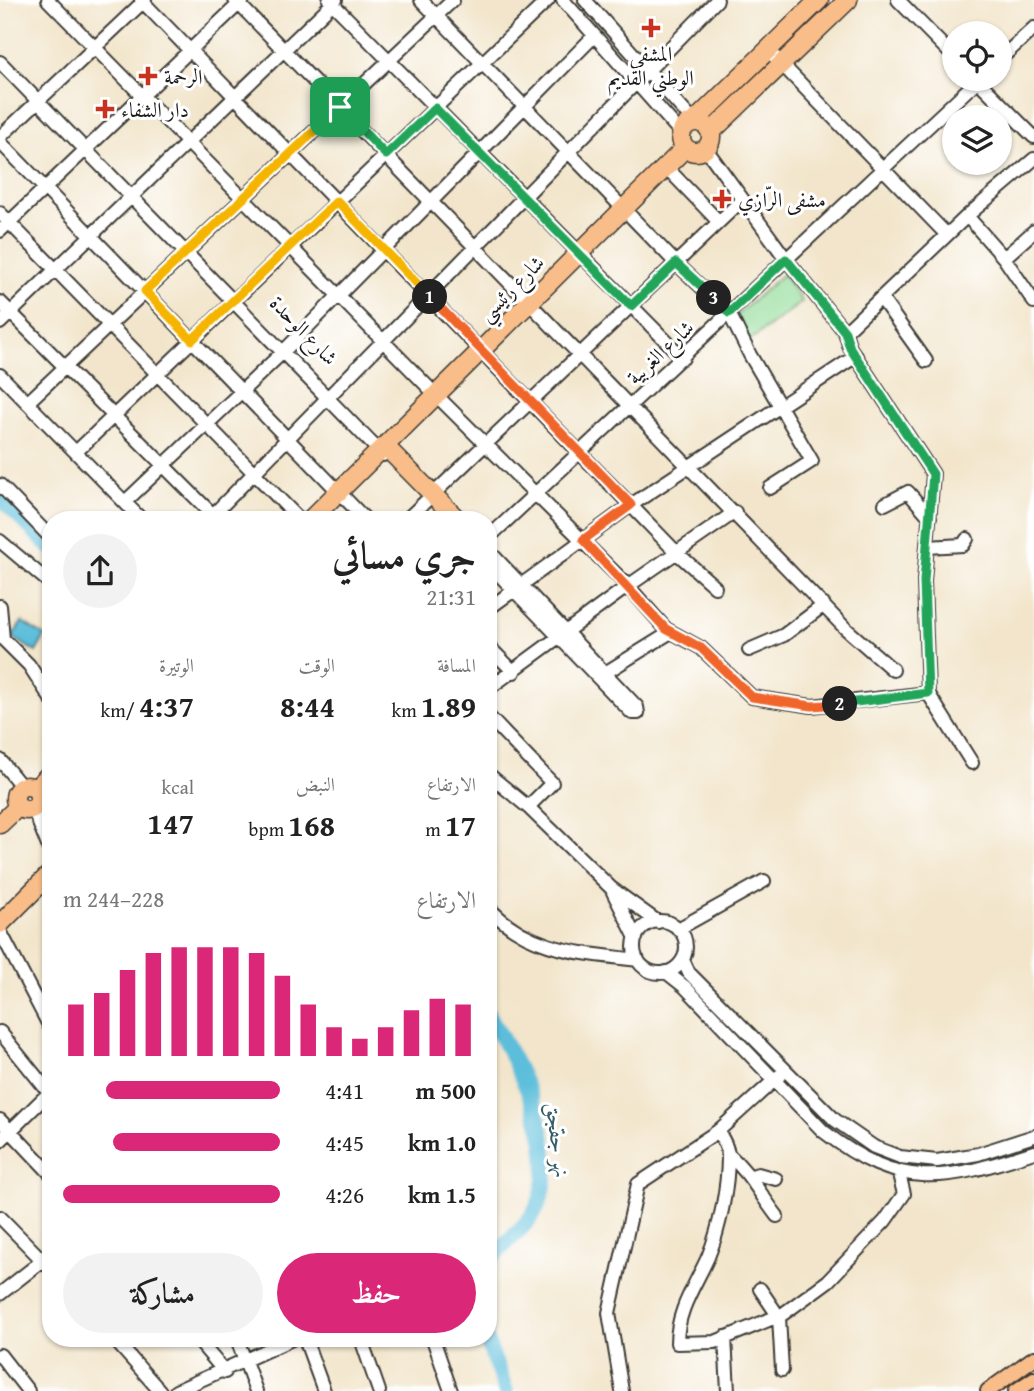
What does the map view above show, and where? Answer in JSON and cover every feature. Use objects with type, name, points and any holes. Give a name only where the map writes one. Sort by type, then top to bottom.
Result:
[{"type":"highway","name":"شارع رئيسي","points":[[319,511],[666,167],[687,134],[819,0]]},
{"type":"highway","points":[[709,141],[705,124],[687,134],[693,152],[709,141],[781,64],[848,0]]},
{"type":"highway","name":"شارع الوحدة","points":[[382,449],[429,497],[447,511]]},
{"type":"highway","points":[[0,824],[38,801],[28,788],[42,779]]},
{"type":"highway","points":[[0,924],[42,882]]},
{"type":"main road","points":[[988,1391],[1034,1358]]},
{"type":"main road","points":[[1016,1391],[1034,1379]]},
{"type":"street","points":[[48,0],[671,632],[701,648],[752,697],[812,706],[928,693]]},
{"type":"street","points":[[421,0],[676,263],[729,313],[812,461],[770,488]]},
{"type":"street","points":[[27,402],[453,0]]},
{"type":"street","points":[[76,452],[548,0]]},
{"type":"street","points":[[563,0],[636,82],[687,134]]},
{"type":"street","points":[[585,0],[648,70],[687,134]]},
{"type":"street","points":[[219,511],[717,0]]},
{"type":"street","points":[[898,0],[942,45]]},
{"type":"street","points":[[358,511],[0,139],[143,1],[677,553],[715,587]]},
{"type":"street","points":[[291,511],[55,270],[3,222],[45,188],[239,1],[864,647],[893,670]]},
{"type":"street","points":[[0,323],[333,1],[523,198],[683,358]]},
{"type":"street","points":[[1012,48],[1034,27]]},
{"type":"street","points":[[125,502],[286,349],[594,36]]},
{"type":"street","points":[[768,50],[947,235]]},
{"type":"street","name":"شارع الوحدة","points":[[0,51],[88,147],[382,449]]},
{"type":"street","name":"شارع الوحدة","points":[[0,62],[41,98]]},
{"type":"street","name":"شارع الغربية","points":[[497,530],[683,358],[964,91]]},
{"type":"street","points":[[989,91],[1034,137]]},
{"type":"street","points":[[709,141],[742,200],[845,332],[856,356],[933,474],[924,581],[928,693],[972,762]]},
{"type":"street","points":[[845,332],[967,216],[1034,159]]},
{"type":"street","points":[[666,167],[719,222]]},
{"type":"street","points":[[415,511],[742,200]]},
{"type":"street","points":[[967,216],[1004,258],[1034,302]]},
{"type":"street","points":[[1004,258],[1034,231]]},
{"type":"street","points":[[881,298],[926,361]]},
{"type":"street","points":[[0,302],[64,368],[114,414],[207,511]]},
{"type":"street","points":[[497,603],[689,465],[856,356]]},
{"type":"street","points":[[0,375],[134,511]]},
{"type":"street","points":[[0,485],[42,529]]},
{"type":"street","points":[[885,503],[908,492],[930,517]]},
{"type":"street","name":"شارع الوحدة","points":[[429,497],[439,511]]},
{"type":"street","points":[[497,683],[628,586],[735,512]]},
{"type":"street","points":[[927,547],[963,545],[967,539]]},
{"type":"street","points":[[0,541],[42,576]]},
{"type":"street","points":[[497,561],[519,589],[632,713],[638,713],[637,707],[605,673],[562,635]]},
{"type":"street","points":[[497,571],[519,589]]},
{"type":"street","points":[[749,650],[784,635],[824,605]]},
{"type":"street","points":[[0,606],[3,639],[29,665],[42,685]]},
{"type":"street","points":[[605,673],[671,632]]},
{"type":"street","points":[[497,655],[514,672]]},
{"type":"street","points":[[497,725],[552,783],[528,807]]},
{"type":"street","points":[[0,760],[28,788]]},
{"type":"street","points":[[497,786],[528,807],[611,888],[657,922],[678,929],[686,943],[683,960],[694,978],[784,1071],[851,1132],[874,1147],[900,1157],[951,1160],[1034,1136]]},
{"type":"street","points":[[26,807],[42,836]]},
{"type":"street","points":[[678,929],[764,881]]},
{"type":"street","points":[[611,888],[636,938],[638,960]]},
{"type":"street","points":[[497,915],[509,926],[544,946],[570,952],[638,960],[650,971],[666,972],[685,987],[823,1131],[846,1149],[899,1174],[923,1177],[953,1175],[1034,1152]]},
{"type":"street","points":[[636,938],[645,927],[657,922]]},
{"type":"street","points":[[0,931],[42,1012]]},
{"type":"street","points":[[666,972],[683,960]]},
{"type":"street","points":[[0,1032],[42,1083]]},
{"type":"street","points":[[622,1391],[609,1312],[638,1184],[718,1131],[784,1071]]},
{"type":"street","points":[[0,1141],[42,1101]]},
{"type":"street","points":[[0,1119],[42,1165]]},
{"type":"street","points":[[718,1131],[728,1154],[752,1176],[756,1188],[777,1216]]},
{"type":"street","points":[[728,1154],[717,1224],[708,1257],[687,1298],[677,1328],[677,1343],[715,1342],[779,1317],[828,1281],[885,1221],[904,1194],[899,1174]]},
{"type":"street","points":[[752,1176],[776,1178]]},
{"type":"street","points":[[0,1217],[42,1256]]},
{"type":"street","points":[[0,1294],[42,1265]]},
{"type":"street","points":[[760,1289],[779,1317],[782,1370]]},
{"type":"street","points":[[725,1337],[728,1391]]},
{"type":"street","points":[[121,1347],[160,1391]]},
{"type":"street","points":[[204,1347],[225,1372]]},
{"type":"street","points":[[240,1347],[256,1391]]},
{"type":"street","points":[[177,1391],[225,1372],[244,1359],[273,1347]]},
{"type":"street","points":[[308,1347],[324,1391]]},
{"type":"street","points":[[364,1347],[379,1391]]},
{"type":"street","points":[[436,1347],[451,1391]]},
{"type":"street","points":[[0,1355],[28,1391]]},
{"type":"green space","points":[[783,274],[802,302],[750,340],[737,315]]},
{"type":"water","points":[[22,622],[42,634],[42,641],[36,652],[12,637]]},
{"type":"waterway","name":"نهر جقجق","points":[[0,497],[42,539]]},
{"type":"waterway","name":"نهر جقجق","points":[[497,1030],[525,1083],[543,1136],[546,1162],[544,1187],[535,1211],[497,1253]]},
{"type":"waterway","name":"نهر جقجق","points":[[489,1347],[506,1391]]},
{"type":"place","name":"المشفى الوطني القديم","points":[[651,28]]},
{"type":"place","name":"الرحمة","points":[[148,76]]},
{"type":"place","name":"دار الشفاء","points":[[105,109]]},
{"type":"place","name":"مشفى الرّازي","points":[[722,199]]},
{"type":"route","points":[[340,107],[386,155],[435,108],[631,306],[676,263],[729,313],[786,259],[845,332],[850,348],[933,474],[924,581],[928,693],[812,706],[752,697],[701,648],[666,629],[583,540],[631,505],[337,201],[192,340],[145,291],[340,107]]}]
